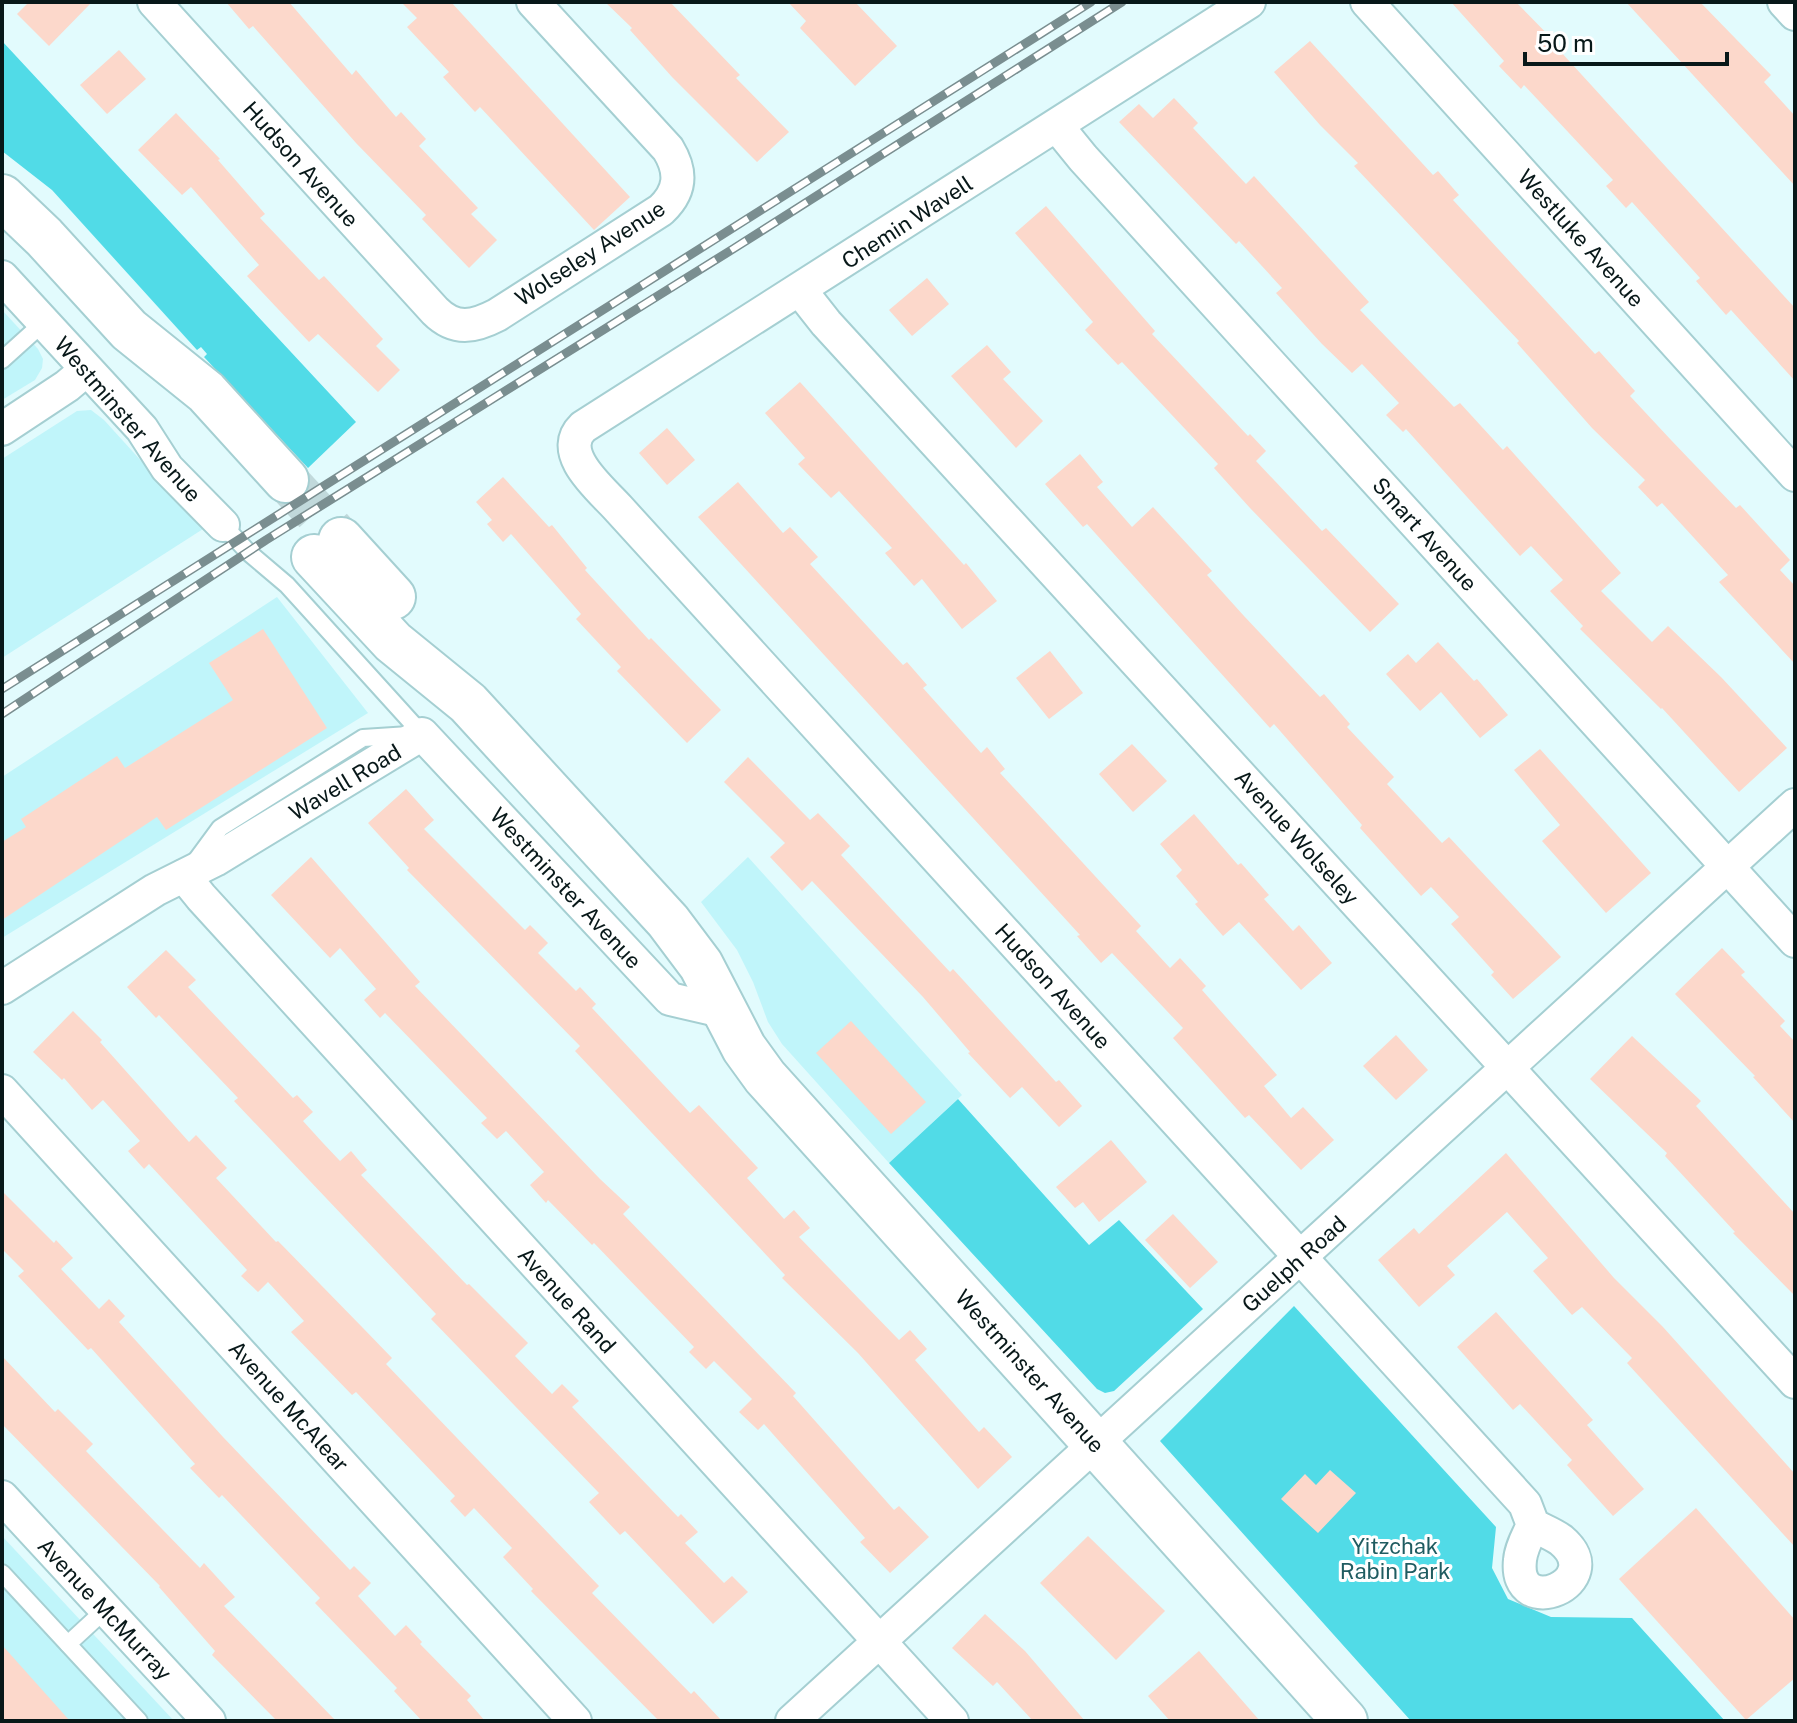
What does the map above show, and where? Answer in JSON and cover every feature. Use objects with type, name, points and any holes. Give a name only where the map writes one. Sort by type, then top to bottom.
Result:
[{"type":"street","name":"Hudson Avenue","points":[[154,2],[435,311],[451,324]]},
{"type":"street","name":"Wolseley Avenue","points":[[451,324],[468,326],[497,315],[661,210],[670,202],[678,185],[678,169],[668,149],[533,2]]},
{"type":"street","name":"Chemin Wavell","points":[[574,447],[576,435],[583,427],[1249,2]]},
{"type":"street","name":"Westluke Avenue","points":[[1367,2],[1795,475]]},
{"type":"street","points":[[1784,2],[1795,14]]},
{"type":"street","name":"Smart Avenue","points":[[1057,126],[1795,941]]},
{"type":"street","points":[[2,197],[44,237],[129,330],[183,412],[273,488]]},
{"type":"street","name":"Westminster Avenue","points":[[2,277],[142,429],[167,468],[223,525]]},
{"type":"street","name":"Avenue Wolseley","points":[[800,290],[826,323],[1795,1382]]},
{"type":"street","points":[[2,429],[86,370]]},
{"type":"street","name":"Hudson Avenue","points":[[574,447],[581,465],[618,508],[1525,1504],[1533,1525]]},
{"type":"street","name":"Westminster Avenue","points":[[328,548],[417,623],[468,703],[681,937],[701,965],[744,1048],[759,1070],[1345,1721]]},
{"type":"street","name":"Westminster Avenue","points":[[422,734],[670,999],[726,1012]]},
{"type":"street","name":"Wavell Road","points":[[2,988],[155,890],[215,860],[422,734]]},
{"type":"street","name":"Guelph Road","points":[[792,1721],[1795,805]]},
{"type":"street","name":"Avenue Rand","points":[[184,876],[952,1721]]},
{"type":"street","name":"Avenue McAlear","points":[[2,1091],[575,1721]]},
{"type":"street","name":"Avenue McMurray","points":[[2,1497],[209,1721]]},
{"type":"lane","points":[[2,360],[43,323]]},
{"type":"lane","points":[[223,525],[248,552],[287,585],[422,734]]},
{"type":"lane","points":[[2,1573],[139,1721]]},
{"type":"lane","points":[[68,1644],[106,1609]]},
{"type":"shaded area","points":[[2,310],[38,349],[43,359],[35,380],[2,400]]},
{"type":"shaded area","points":[[91,410],[104,420],[203,529],[2,658],[2,459],[77,411]]},
{"type":"shaded area","points":[[277,597],[368,713],[2,938],[2,777]]},
{"type":"shaded area","points":[[748,857],[962,1095],[889,1163],[782,1044],[768,1022],[737,950],[701,902]]},
{"type":"shaded area","points":[[2,1536],[174,1721],[2,1721]]},
{"type":"green space","points":[[2,41],[356,422],[308,468],[204,357],[207,354],[201,347],[197,350],[52,190],[2,151]]},
{"type":"green space","points":[[958,1099],[1089,1245],[1119,1220],[1203,1309],[1114,1391],[1105,1393],[1097,1389],[889,1163]]},
{"type":"green space","name":"Yitzchak Rabin Park","points":[[1294,1306],[1496,1527],[1492,1568],[1508,1599],[1551,1617],[1632,1618],[1725,1721],[1411,1721],[1160,1441]]},
{"type":"building","points":[[29,2],[92,2],[49,46],[17,14]]},
{"type":"building","points":[[226,2],[289,2],[352,75],[356,70],[396,117],[401,112],[426,139],[419,146],[478,208],[471,214],[497,240],[469,268],[422,219],[426,215],[356,143],[253,26],[249,29]]},
{"type":"building","points":[[401,2],[451,2],[630,197],[594,230],[480,107],[475,112],[443,77],[449,72],[407,27],[417,18]]},
{"type":"building","points":[[605,2],[670,2],[740,75],[736,78],[789,132],[757,162],[672,77],[630,30],[632,28]]},
{"type":"building","points":[[788,2],[855,2],[897,46],[855,86],[800,28],[806,21]]},
{"type":"building","points":[[1451,2],[1516,2],[1562,49],[1560,51],[1795,308],[1795,381],[1731,310],[1726,315],[1696,281],[1700,278],[1632,202],[1626,208],[1606,186],[1613,180],[1524,85],[1521,89],[1499,66],[1504,61]]},
{"type":"building","points":[[1626,2],[1700,2],[1771,75],[1764,82],[1795,116],[1795,186]]},
{"type":"building","points":[[1310,41],[1433,175],[1438,171],[1459,195],[1453,200],[1595,354],[1599,351],[1635,391],[1630,396],[1736,508],[1740,505],[1790,560],[1780,570],[1795,586],[1795,664],[1719,582],[1728,575],[1662,503],[1657,507],[1638,487],[1645,480],[1592,428],[1517,343],[1519,341],[1354,166],[1358,163],[1274,72]]},
{"type":"building","points":[[119,50],[146,79],[107,114],[80,85]]},
{"type":"building","points":[[1174,98],[1198,123],[1193,128],[1246,184],[1254,176],[1369,302],[1360,310],[1454,407],[1460,403],[1503,450],[1507,446],[1621,573],[1601,591],[1652,642],[1668,626],[1787,748],[1739,792],[1662,708],[1580,629],[1583,626],[1550,591],[1563,580],[1531,546],[1520,556],[1406,429],[1403,432],[1386,415],[1399,403],[1362,364],[1352,373],[1322,344],[1276,293],[1282,288],[1119,122],[1139,104],[1153,118]]},
{"type":"building","points":[[176,113],[220,159],[265,214],[260,218],[319,280],[324,276],[383,339],[376,346],[400,370],[378,392],[318,334],[309,342],[247,276],[259,265],[191,187],[182,195],[138,150]]},
{"type":"building","points":[[1046,206],[1155,331],[1152,334],[1248,436],[1250,434],[1266,451],[1256,461],[1322,531],[1326,528],[1399,604],[1370,632],[1250,508],[1214,468],[1218,464],[1122,362],[1118,365],[1085,330],[1093,322],[1015,233]]},
{"type":"building","points":[[927,278],[949,304],[912,336],[889,310]]},
{"type":"building","points":[[987,345],[1011,372],[1003,379],[1043,421],[1016,448],[951,376]]},
{"type":"building","points":[[800,382],[997,601],[962,629],[922,579],[914,586],[885,553],[892,548],[839,491],[831,498],[798,464],[805,458],[765,413]]},
{"type":"building","points":[[667,428],[695,460],[667,485],[639,453]]},
{"type":"building","points":[[1080,454],[1103,482],[1097,487],[1132,527],[1153,507],[1212,571],[1207,575],[1244,616],[1320,697],[1324,694],[1350,724],[1347,727],[1394,777],[1387,784],[1442,843],[1449,837],[1561,957],[1513,999],[1491,975],[1494,972],[1451,924],[1459,917],[1431,887],[1421,896],[1274,724],[1270,728],[1087,524],[1083,527],[1045,484]]},
{"type":"building","points":[[503,477],[549,527],[552,525],[587,568],[585,570],[649,640],[651,638],[721,710],[687,743],[617,671],[621,667],[576,619],[581,614],[511,534],[503,542],[487,524],[492,520],[476,502]]},
{"type":"building","points":[[738,482],[783,533],[790,527],[818,557],[810,564],[903,665],[907,662],[927,685],[923,688],[981,753],[987,747],[1005,769],[1000,773],[1141,926],[1136,931],[1170,968],[1180,958],[1206,986],[1202,990],[1277,1075],[1264,1086],[1291,1118],[1303,1107],[1334,1140],[1301,1170],[1249,1115],[1245,1118],[1173,1038],[1183,1028],[1112,953],[1101,963],[1077,936],[1080,935],[698,517]]},
{"type":"building","points":[[263,629],[327,728],[166,830],[157,817],[2,920],[2,842],[26,827],[21,819],[117,756],[125,768],[233,700],[209,663]]},
{"type":"building","points":[[1438,642],[1474,681],[1477,679],[1508,715],[1480,738],[1441,692],[1420,711],[1386,674],[1408,654],[1416,663]]},
{"type":"building","points":[[1050,651],[1083,693],[1049,719],[1016,678]]},
{"type":"building","points":[[1132,744],[1167,781],[1133,812],[1099,774]]},
{"type":"building","points":[[1540,749],[1651,873],[1606,913],[1542,841],[1560,825],[1514,770]]},
{"type":"building","points":[[748,757],[810,820],[818,813],[850,846],[841,855],[950,972],[953,969],[1056,1082],[1059,1080],[1082,1106],[1059,1127],[1022,1087],[1010,1098],[968,1053],[923,997],[812,881],[802,891],[770,857],[785,843],[724,782]]},
{"type":"building","points":[[406,789],[434,820],[424,829],[525,930],[530,925],[548,943],[538,953],[576,991],[580,987],[596,1004],[592,1008],[690,1113],[699,1105],[758,1168],[747,1178],[784,1219],[794,1210],[810,1228],[799,1237],[899,1340],[910,1330],[927,1349],[915,1360],[979,1432],[984,1427],[1012,1457],[978,1489],[858,1353],[782,1278],[785,1275],[575,1051],[580,1046],[407,870],[409,868],[368,823]]},
{"type":"building","points":[[1194,814],[1269,895],[1264,899],[1293,931],[1299,925],[1332,963],[1301,990],[1239,922],[1223,936],[1176,876],[1182,870],[1160,844]]},
{"type":"building","points":[[311,857],[420,982],[415,986],[630,1207],[623,1214],[796,1393],[793,1396],[894,1510],[899,1506],[929,1537],[890,1573],[860,1542],[865,1538],[764,1424],[758,1430],[739,1412],[752,1399],[714,1361],[706,1369],[689,1352],[694,1347],[594,1243],[592,1245],[548,1200],[546,1203],[530,1185],[544,1172],[506,1131],[497,1139],[481,1123],[487,1118],[385,1013],[380,1018],[364,1000],[376,989],[340,948],[330,958],[271,895]]},
{"type":"building","points":[[1722,948],[1745,972],[1741,975],[1785,1021],[1780,1026],[1795,1042],[1795,1123],[1755,1076],[1675,994]]},
{"type":"building","points":[[166,950],[196,980],[188,987],[293,1098],[297,1095],[313,1112],[303,1121],[323,1143],[340,1161],[351,1151],[367,1170],[361,1175],[528,1343],[515,1356],[552,1394],[562,1384],[579,1401],[572,1407],[678,1517],[681,1514],[698,1532],[685,1543],[724,1583],[732,1576],[748,1592],[713,1624],[625,1531],[620,1535],[589,1502],[599,1493],[431,1319],[436,1314],[234,1101],[238,1098],[159,1015],[156,1018],[127,987]]},
{"type":"building","points":[[73,1011],[102,1040],[100,1042],[189,1142],[196,1135],[227,1168],[216,1178],[392,1358],[386,1364],[599,1586],[592,1593],[691,1694],[694,1691],[722,1721],[659,1721],[531,1591],[533,1589],[503,1557],[512,1548],[474,1508],[465,1517],[450,1501],[455,1496],[356,1392],[352,1395],[291,1332],[304,1321],[268,1282],[258,1292],[241,1276],[247,1270],[149,1164],[144,1169],[128,1151],[140,1141],[103,1100],[92,1110],[64,1078],[62,1080],[33,1052]]},
{"type":"building","points":[[851,1021],[926,1102],[891,1134],[816,1053]]},
{"type":"building","points":[[1396,1035],[1428,1070],[1396,1100],[1363,1066]]},
{"type":"building","points":[[1632,1036],[1701,1101],[1696,1106],[1795,1214],[1795,1296],[1733,1233],[1665,1156],[1667,1153],[1590,1079]]},
{"type":"building","points":[[1111,1140],[1147,1182],[1099,1222],[1083,1202],[1075,1208],[1056,1187]]},
{"type":"building","points":[[1506,1153],[1614,1278],[1663,1327],[1795,1474],[1795,1547],[1627,1363],[1632,1358],[1582,1307],[1572,1315],[1533,1271],[1548,1258],[1507,1212],[1447,1266],[1455,1275],[1419,1307],[1378,1260],[1414,1228],[1419,1234]]},
{"type":"building","points":[[2,1191],[73,1258],[61,1269],[99,1309],[109,1299],[125,1316],[119,1322],[223,1437],[350,1570],[354,1566],[371,1583],[358,1596],[395,1636],[406,1625],[422,1642],[420,1644],[471,1696],[467,1700],[485,1721],[422,1721],[394,1691],[397,1688],[315,1603],[320,1598],[222,1495],[219,1498],[190,1468],[195,1464],[91,1348],[88,1350],[18,1276],[24,1271],[2,1249]]},
{"type":"building","points":[[1173,1214],[1218,1262],[1190,1288],[1145,1240]]},
{"type":"building","points":[[1496,1312],[1593,1420],[1587,1425],[1644,1489],[1613,1516],[1567,1465],[1572,1460],[1520,1404],[1513,1410],[1457,1347]]},
{"type":"building","points":[[2,1356],[55,1412],[58,1409],[93,1444],[86,1451],[200,1568],[204,1563],[235,1597],[224,1606],[336,1721],[277,1721],[212,1655],[215,1651],[160,1586],[2,1424]]},
{"type":"building","points":[[1330,1470],[1356,1493],[1318,1533],[1281,1499],[1305,1474],[1316,1485]]},
{"type":"building","points":[[1696,1508],[1795,1620],[1795,1678],[1746,1720],[1619,1579]]},
{"type":"building","points":[[1088,1536],[1165,1611],[1116,1660],[1040,1583]]},
{"type":"building","points":[[985,1614],[1025,1651],[1085,1721],[1033,1721],[997,1682],[993,1686],[952,1648]]},
{"type":"building","points":[[2,1645],[70,1721],[2,1721]]},
{"type":"building","points":[[1199,1651],[1260,1721],[1170,1721],[1148,1696]]},
{"type":"tunnel","points":[[286,480],[341,540]]},
{"type":"railway","points":[[2,689],[1091,2]]},
{"type":"railway","points":[[2,714],[266,540],[1122,2]]}]
